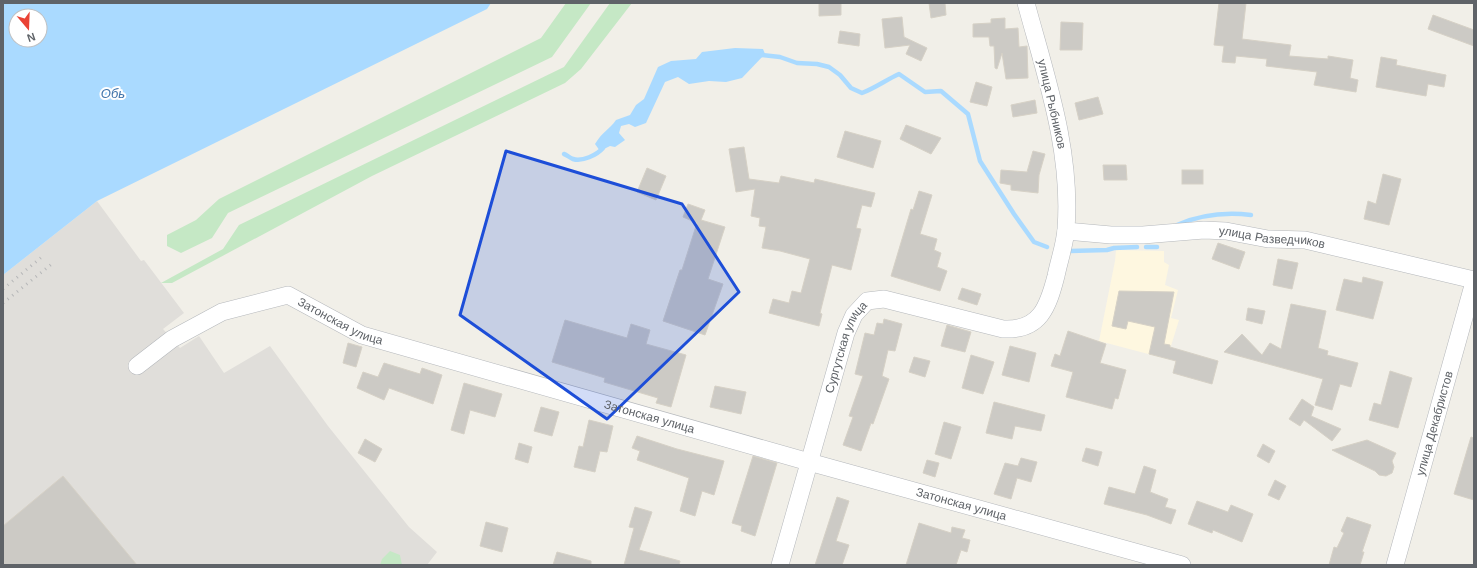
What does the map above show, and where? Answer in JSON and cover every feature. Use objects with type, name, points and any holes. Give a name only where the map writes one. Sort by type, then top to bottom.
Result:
[{"type":"street","name":"улица Рыбников","points":[[1026,3],[1061,135],[1068,198],[1066,231]]},
{"type":"street","name":"улица Разведчиков","points":[[1066,231],[1111,235],[1143,235],[1204,230],[1226,231],[1268,239],[1305,240],[1474,281]]},
{"type":"street","name":"Сургутская улица","points":[[780,565],[846,333],[854,315],[868,301],[884,299],[1003,329],[1018,330],[1037,321],[1050,301],[1066,231]]},
{"type":"street","name":"улица Декабристов","points":[[1395,565],[1474,281]]},
{"type":"street","name":"Затонская улица","points":[[137,366],[172,339],[222,312],[288,295],[362,334],[809,462],[1182,565]]},
{"type":"highlighted area","points":[[506,151],[682,204],[739,292],[607,419],[460,315]]},
{"type":"shaded area","points":[[97,201],[141,261],[144,260],[184,313],[163,329],[180,348],[199,336],[224,373],[270,346],[328,426],[409,527],[437,552],[427,565],[3,565],[3,275]]},
{"type":"shaded area","points":[[1116,250],[1164,251],[1164,262],[1169,265],[1165,285],[1178,290],[1171,318],[1179,320],[1167,359],[1099,341]]},
{"type":"green space","points":[[566,3],[591,3],[552,57],[228,213],[212,238],[181,253],[167,246],[167,235],[196,220],[219,199],[541,38]]},
{"type":"green space","points":[[610,3],[632,3],[581,69],[565,83],[372,176],[172,283],[161,283],[223,249],[239,225],[564,67]]},
{"type":"green space","points":[[390,551],[400,555],[402,565],[380,565],[382,559]]},
{"type":"water","name":"Обь","points":[[3,3],[491,3],[487,9],[97,201],[3,275]]},
{"type":"water","points":[[735,48],[763,49],[765,54],[742,78],[726,82],[709,81],[689,84],[678,77],[665,82],[646,123],[635,127],[629,124],[621,126],[619,133],[625,140],[615,147],[610,146],[600,151],[595,144],[616,120],[630,115],[636,105],[644,99],[658,67],[671,61],[696,59],[702,52]]},
{"type":"building","points":[[819,3],[841,3],[841,15],[819,16]]},
{"type":"building","points":[[929,3],[945,3],[946,15],[931,18]]},
{"type":"building","points":[[1219,3],[1246,3],[1242,39],[1291,45],[1289,56],[1328,59],[1328,56],[1353,60],[1350,78],[1358,80],[1356,92],[1314,85],[1317,72],[1266,66],[1267,59],[1236,56],[1235,63],[1222,62],[1224,46],[1214,45]]},
{"type":"building","points":[[1433,15],[1474,30],[1474,46],[1428,29]]},
{"type":"building","points":[[902,17],[904,37],[927,48],[921,61],[906,54],[910,45],[885,48],[882,19]]},
{"type":"building","points":[[1005,18],[1005,29],[1018,28],[1019,47],[1027,46],[1028,78],[1006,79],[1002,53],[997,69],[995,68],[994,46],[990,46],[989,37],[973,37],[973,24],[991,23],[991,19]]},
{"type":"building","points":[[1061,22],[1083,23],[1082,50],[1060,50]]},
{"type":"building","points":[[840,31],[860,34],[859,46],[838,43]]},
{"type":"building","points":[[1381,57],[1397,60],[1396,65],[1446,75],[1444,87],[1428,84],[1426,96],[1376,87]]},
{"type":"building","points":[[976,82],[992,87],[987,106],[970,102]]},
{"type":"building","points":[[1098,97],[1103,114],[1079,120],[1075,103]]},
{"type":"building","points":[[1035,100],[1037,113],[1013,117],[1011,105]]},
{"type":"building","points":[[906,125],[941,138],[931,154],[900,139]]},
{"type":"building","points":[[845,131],[881,141],[873,168],[837,157]]},
{"type":"building","points":[[744,147],[749,179],[779,183],[781,176],[814,183],[815,179],[875,193],[871,207],[862,205],[856,228],[861,229],[851,270],[832,265],[820,313],[822,314],[819,326],[769,313],[773,299],[789,303],[792,291],[801,293],[810,259],[762,248],[766,227],[759,226],[760,218],[751,216],[755,189],[736,192],[729,149]]},
{"type":"building","points":[[1033,151],[1045,154],[1039,175],[1038,193],[1011,190],[1011,185],[1000,183],[1001,170],[1027,172]]},
{"type":"building","points":[[1103,165],[1126,165],[1127,180],[1104,180]]},
{"type":"building","points":[[647,168],[666,176],[656,200],[637,192]]},
{"type":"building","points":[[1182,170],[1203,170],[1203,184],[1182,184]]},
{"type":"building","points":[[1383,174],[1401,179],[1389,225],[1364,219],[1368,201],[1376,204]]},
{"type":"building","points":[[919,191],[932,195],[920,234],[937,239],[934,250],[941,253],[937,267],[947,271],[940,291],[891,276],[911,209],[913,210]]},
{"type":"building","points":[[688,204],[705,210],[701,220],[725,227],[708,279],[723,284],[705,335],[663,321],[680,270],[682,270],[697,223],[683,217]]},
{"type":"building","points":[[1218,243],[1245,252],[1239,269],[1212,259]]},
{"type":"building","points":[[1278,259],[1298,263],[1292,289],[1273,285]]},
{"type":"building","points":[[1363,277],[1383,282],[1373,319],[1336,310],[1344,279],[1362,283]]},
{"type":"building","points":[[962,288],[981,294],[977,305],[958,299]]},
{"type":"building","points":[[1119,291],[1174,292],[1164,344],[1218,361],[1212,384],[1173,373],[1176,361],[1149,354],[1155,327],[1128,321],[1126,329],[1112,326]]},
{"type":"building","points":[[1291,304],[1326,311],[1318,348],[1328,351],[1327,355],[1358,363],[1351,387],[1340,384],[1332,410],[1315,405],[1323,379],[1224,352],[1242,334],[1262,355],[1270,343],[1281,349]]},
{"type":"building","points":[[1248,308],[1265,311],[1262,324],[1246,320]]},
{"type":"building","points":[[884,319],[902,324],[895,351],[888,350],[882,376],[889,379],[873,424],[871,423],[861,451],[843,445],[853,417],[849,416],[863,376],[855,374],[865,333],[874,335],[877,323],[883,324]]},
{"type":"building","points":[[565,320],[627,338],[631,324],[650,330],[646,344],[686,355],[671,407],[656,403],[658,398],[604,382],[605,378],[552,362]]},
{"type":"building","points":[[947,325],[971,332],[965,352],[941,346]]},
{"type":"building","points":[[1068,331],[1106,344],[1100,363],[1126,370],[1118,399],[1115,398],[1112,409],[1066,397],[1073,372],[1051,366],[1055,354],[1060,356]]},
{"type":"building","points":[[348,343],[362,347],[356,367],[343,363]]},
{"type":"building","points":[[1010,346],[1036,353],[1029,382],[1002,375]]},
{"type":"building","points":[[971,355],[994,362],[983,394],[962,388]]},
{"type":"building","points":[[914,357],[930,361],[925,377],[909,372]]},
{"type":"building","points":[[384,363],[420,374],[422,368],[442,375],[433,404],[389,388],[384,400],[357,388],[363,372],[378,377]]},
{"type":"building","points":[[1390,371],[1412,378],[1398,428],[1369,420],[1374,403],[1381,405]]},
{"type":"building","points":[[464,383],[502,394],[495,417],[470,410],[464,434],[451,430]]},
{"type":"building","points":[[715,386],[746,392],[741,414],[710,407]]},
{"type":"building","points":[[1302,399],[1314,407],[1311,416],[1341,429],[1332,441],[1304,420],[1300,426],[1289,419]]},
{"type":"building","points":[[994,402],[1045,415],[1041,431],[1015,426],[1012,439],[986,433]]},
{"type":"building","points":[[541,407],[559,412],[552,436],[534,431]]},
{"type":"building","points":[[589,420],[613,426],[607,452],[600,451],[595,472],[574,467],[579,446],[583,447]]},
{"type":"building","points":[[944,422],[961,427],[951,459],[935,454]]},
{"type":"building","points":[[637,436],[677,449],[724,461],[714,495],[702,491],[695,516],[680,511],[689,478],[637,460],[640,451],[632,448]]},
{"type":"building","points":[[1471,437],[1474,438],[1474,500],[1454,494]]},
{"type":"building","points":[[365,439],[382,449],[375,462],[358,453]]},
{"type":"building","points":[[1367,440],[1396,453],[1392,461],[1394,467],[1392,473],[1386,476],[1379,475],[1375,471],[1332,450]]},
{"type":"building","points":[[519,443],[532,447],[528,463],[515,459]]},
{"type":"building","points":[[1263,444],[1275,451],[1269,463],[1257,456]]},
{"type":"building","points":[[1086,448],[1102,452],[1098,466],[1082,461]]},
{"type":"building","points":[[753,456],[777,463],[755,536],[741,531],[742,526],[732,523]]},
{"type":"building","points":[[1021,458],[1037,462],[1031,482],[1017,478],[1011,499],[994,494],[1005,463],[1018,466]]},
{"type":"building","points":[[927,460],[939,463],[935,477],[923,473]]},
{"type":"building","points":[[1144,466],[1156,470],[1150,492],[1168,499],[1165,507],[1176,510],[1171,524],[1147,515],[1104,504],[1109,487],[1135,494]]},
{"type":"building","points":[[63,476],[137,565],[3,565],[3,526]]},
{"type":"building","points":[[1275,480],[1286,486],[1279,500],[1268,495]]},
{"type":"building","points":[[837,497],[849,501],[836,541],[849,545],[842,565],[815,565]]},
{"type":"building","points":[[1197,501],[1228,512],[1231,505],[1253,514],[1242,542],[1213,530],[1212,533],[1188,524]]},
{"type":"building","points":[[635,507],[652,512],[639,550],[680,561],[679,565],[624,565],[634,528],[629,527]]},
{"type":"building","points":[[1347,517],[1371,525],[1362,552],[1364,552],[1360,565],[1329,565],[1334,547],[1337,548],[1344,533],[1341,531]]},
{"type":"building","points":[[486,522],[508,528],[502,552],[480,546]]},
{"type":"building","points":[[919,523],[951,533],[952,527],[965,530],[962,538],[970,540],[967,552],[961,550],[956,565],[906,565]]},
{"type":"building","points":[[557,552],[591,561],[591,565],[553,565]]},
{"type":"waterway","points":[[761,55],[780,57],[797,63],[817,64],[829,67],[840,75],[851,88],[862,93],[899,74],[925,92],[941,91],[968,114],[980,161],[1034,242],[1047,247]]},
{"type":"waterway","points":[[564,154],[573,159],[581,160],[593,155],[603,148]]},
{"type":"waterway","points":[[1177,225],[1213,215],[1251,215]]},
{"type":"waterway","points":[[1070,251],[1107,250],[1114,248],[1137,247]]},
{"type":"waterway","points":[[1146,247],[1157,247]]},
{"type":"railway","points":[[3,289],[43,256]]},
{"type":"railway","points":[[3,303],[53,263]]}]
